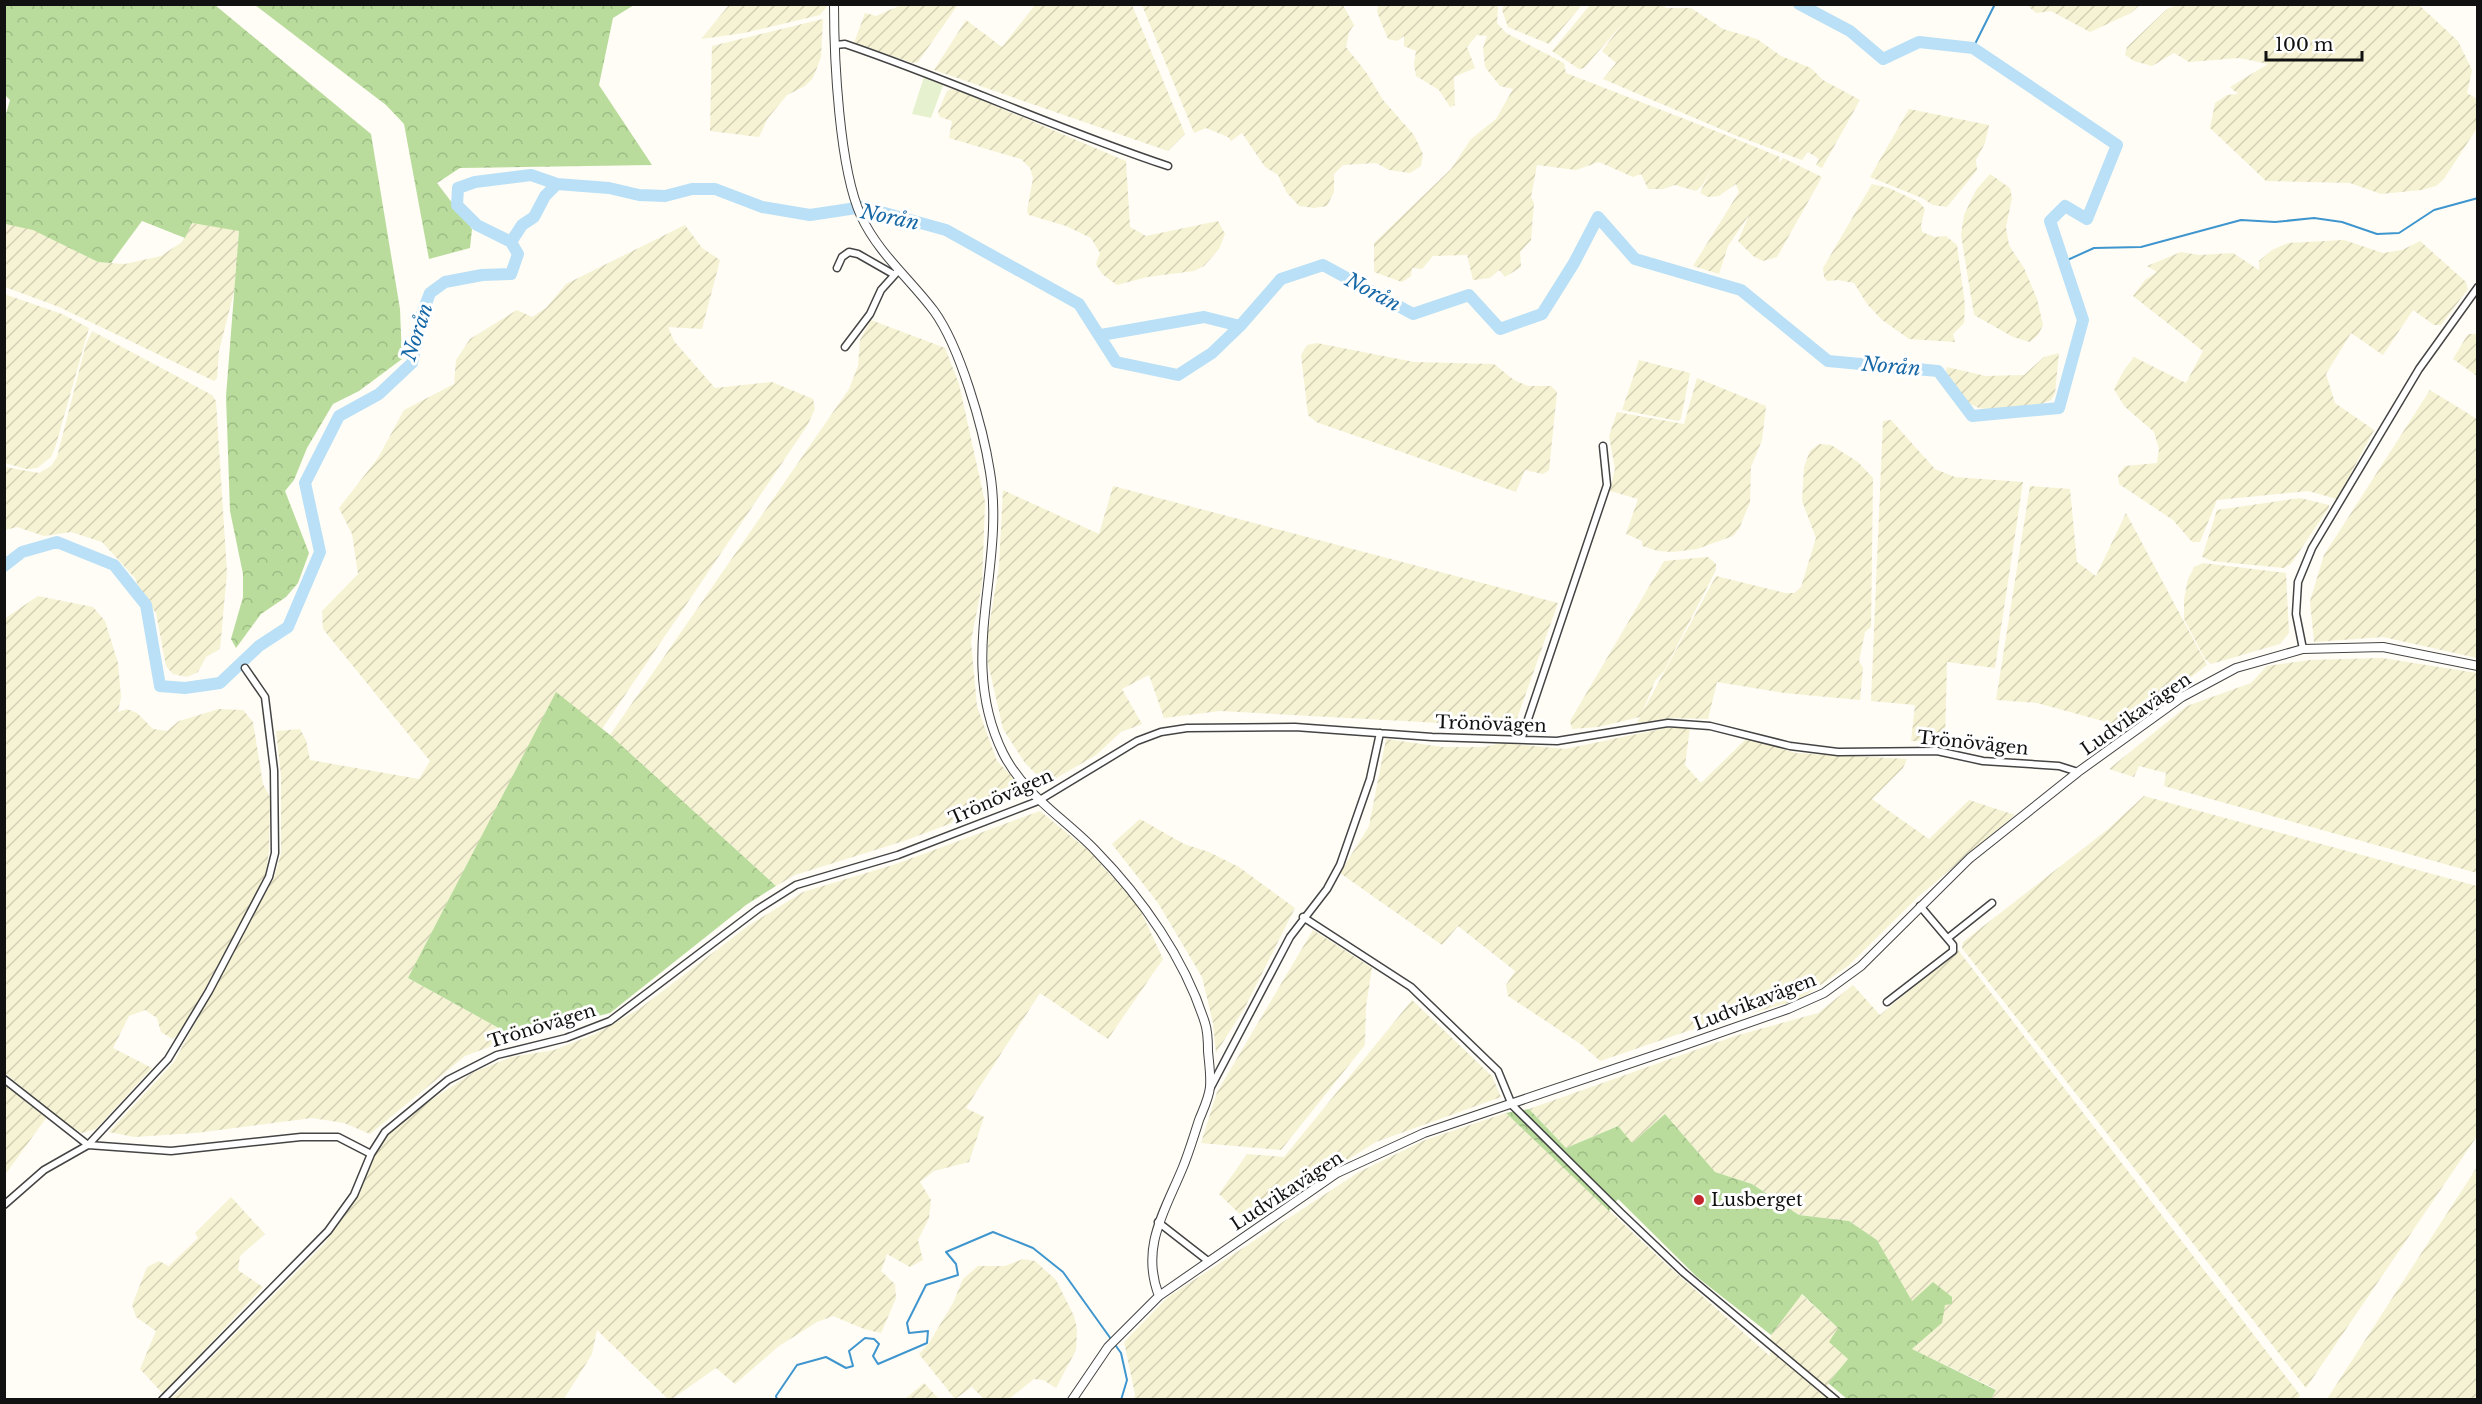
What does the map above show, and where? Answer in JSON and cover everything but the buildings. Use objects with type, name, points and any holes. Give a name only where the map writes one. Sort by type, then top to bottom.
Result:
[{"type":"street","points":[[834,4],[841,110],[852,187],[864,222],[881,250],[896,272],[934,311],[954,343],[990,471],[993,510],[981,635],[985,697],[992,725],[1005,757],[1038,801],[1093,848],[1137,896],[1187,978],[1207,1026],[1210,1089]]},
{"type":"street","points":[[836,45],[845,44],[921,70],[1126,152],[1168,166]]},
{"type":"street","points":[[837,268],[842,256],[849,252],[896,272]]},
{"type":"street","points":[[845,347],[870,314],[881,290],[896,272]]},
{"type":"street","points":[[2303,649],[2296,614],[2298,582],[2312,548],[2419,369],[2478,287]]},
{"type":"street","points":[[1521,740],[1607,484],[1603,446]]},
{"type":"street","name":"Ludvikavägen","points":[[1072,1400],[1108,1347],[1159,1296],[1336,1173],[1424,1133],[1512,1105],[1817,997],[1861,966],[1970,858],[2078,772],[2191,692],[2236,668],[2303,649],[2383,647],[2478,666]]},
{"type":"street","points":[[4,1205],[44,1170],[88,1145],[168,1059],[209,991],[269,877],[275,853],[274,770],[266,697],[244,668]]},
{"type":"street","name":"Trönövägen","points":[[162,1400],[328,1231],[354,1195],[371,1154],[395,1122],[448,1080],[497,1055],[566,1038],[610,1021],[784,892],[808,881],[908,851],[1038,801],[1137,741],[1161,732],[1187,728],[1295,727],[1557,741],[1668,723],[1710,726],[1790,746],[1838,752],[1937,751],[1983,761],[2059,766],[2078,772]]},
{"type":"street","points":[[1159,1296],[1153,1281],[1152,1257],[1157,1222],[1183,1167],[1210,1089],[1290,937],[1327,888],[1340,865],[1370,779],[1380,733]]},
{"type":"street","points":[[1947,938],[1992,903]]},
{"type":"street","points":[[1887,1002],[1949,956],[1954,947],[1920,906]]},
{"type":"street","points":[[1303,917],[1411,987],[1498,1071],[1512,1105],[1683,1272],[1836,1400]]},
{"type":"street","points":[[4,1079],[88,1145],[171,1151],[301,1137],[338,1137],[371,1154]]},
{"type":"street","points":[[1157,1222],[1208,1261]]},
{"type":"shaded area","points":[[1504,4],[1582,5],[1549,44],[1508,27],[1502,10]]},
{"type":"shaded area","points":[[729,5],[828,5],[820,15],[744,33],[701,39]]},
{"type":"shaded area","points":[[901,5],[957,6],[918,62],[913,63],[854,43],[865,13],[876,16]]},
{"type":"shaded area","points":[[1035,5],[1132,5],[1185,134],[1168,151],[934,70],[966,20],[1002,47]]},
{"type":"shaded area","points":[[1142,5],[1343,5],[1354,25],[1349,32],[1346,47],[1366,72],[1383,100],[1414,135],[1423,154],[1421,166],[1410,173],[1389,170],[1376,163],[1343,165],[1334,174],[1334,192],[1327,206],[1314,208],[1299,206],[1287,193],[1278,175],[1265,167],[1242,133],[1231,141],[1228,137],[1206,128],[1194,133]]},
{"type":"shaded area","points":[[1378,5],[1498,5],[1497,23],[1506,33],[1564,63],[1566,73],[1780,157],[1779,163],[1783,158],[1822,177],[1777,257],[1763,261],[1753,256],[1738,241],[1749,215],[1728,246],[1719,274],[1693,266],[1739,192],[1736,184],[1719,196],[1708,197],[1700,193],[1713,166],[1702,186],[1696,191],[1675,185],[1663,189],[1648,189],[1641,174],[1633,177],[1599,162],[1576,170],[1537,165],[1531,197],[1534,203],[1531,240],[1520,252],[1521,267],[1505,277],[1499,270],[1490,278],[1473,280],[1467,255],[1433,256],[1422,269],[1412,268],[1411,276],[1402,282],[1374,272],[1374,243],[1451,169],[1471,139],[1496,119],[1513,89],[1500,86],[1485,67],[1483,48],[1487,36],[1477,35],[1467,47],[1475,68],[1454,77],[1455,105],[1450,107],[1439,90],[1416,76],[1414,64],[1416,51],[1404,46],[1404,36],[1397,41],[1388,39],[1377,12]]},
{"type":"shaded area","points":[[1590,5],[1662,5],[1666,8],[1691,8],[1723,29],[1757,39],[1781,56],[1811,68],[1823,80],[1860,100],[1822,168],[1816,165],[1819,159],[1808,152],[1802,160],[1737,136],[1603,79],[1616,63],[1602,51],[1623,23],[1584,68],[1579,69],[1552,51]]},
{"type":"shaded area","points":[[2027,5],[2140,5],[2131,13],[2090,32],[2051,11],[2036,13]]},
{"type":"shaded area","points":[[2177,5],[2419,5],[2458,41],[2472,70],[2467,93],[2477,99],[2477,128],[2444,179],[2436,186],[2421,190],[2381,194],[2350,183],[2266,181],[2210,128],[2215,103],[2227,95],[2238,94],[2230,87],[2268,64],[2239,58],[2189,62],[2174,53],[2152,66],[2134,61],[2125,55],[2127,47],[2167,9]]},
{"type":"shaded area","points":[[823,19],[821,57],[813,78],[805,86],[787,95],[768,118],[759,137],[710,131],[712,46]]},
{"type":"shaded area","points":[[953,88],[1126,161],[1130,227],[1146,236],[1218,221],[1225,234],[1219,249],[1204,266],[1194,271],[1147,277],[1117,285],[1102,274],[1096,264],[1100,253],[1091,238],[1066,226],[1029,215],[1027,211],[1033,178],[1030,168],[1021,159],[949,138],[952,121],[940,117],[938,112],[947,91]]},
{"type":"shaded area","points":[[1909,109],[1989,125],[1985,143],[1976,160],[1977,170],[1947,207],[1933,205],[1922,198],[1870,177]]},
{"type":"shaded area","points":[[1990,174],[2010,188],[2012,198],[2006,227],[2009,245],[2024,268],[2037,299],[2043,325],[2038,335],[2030,342],[2013,337],[1974,315],[1961,235],[1964,215],[1976,190]]},
{"type":"shaded area","points":[[1872,184],[1889,188],[1919,202],[1925,209],[1921,225],[1922,232],[1935,237],[1946,236],[1957,245],[1965,305],[1964,323],[1953,334],[1955,342],[1909,339],[1881,319],[1867,304],[1854,283],[1838,280],[1827,281],[1824,277],[1823,268]]},
{"type":"shaded area","points":[[192,223],[239,230],[236,284],[219,351],[217,378],[214,381],[59,307],[5,287],[4,224],[33,229],[98,262],[125,264],[161,256],[182,242]]},
{"type":"shaded area","points":[[685,225],[702,248],[720,260],[702,329],[668,327],[674,341],[715,388],[772,382],[813,399],[815,409],[807,426],[602,729],[556,693],[408,978],[515,1037],[465,1056],[370,1134],[344,1123],[312,1118],[196,1133],[134,1137],[109,1132],[174,1062],[274,877],[281,854],[281,775],[276,731],[300,729],[306,740],[310,760],[419,779],[430,761],[323,629],[322,611],[358,574],[352,534],[339,508],[378,458],[404,410],[454,384],[456,360],[470,339],[517,310],[532,317],[546,308],[566,284]]},
{"type":"shaded area","points":[[2344,240],[2383,253],[2402,250],[2420,241],[2466,282],[2468,289],[2441,325],[2434,325],[2413,310],[2383,355],[2351,333],[2326,374],[2335,403],[2374,430],[2337,499],[2308,491],[2217,500],[2200,542],[2192,542],[2173,520],[2119,484],[2118,475],[2125,466],[2157,463],[2159,449],[2154,432],[2124,406],[2114,389],[2124,370],[2134,357],[2186,383],[2203,351],[2133,296],[2145,280],[2157,272],[2147,266],[2181,252],[2199,255],[2233,253],[2259,270],[2259,261],[2272,250],[2288,243]]},
{"type":"shaded area","points":[[4,294],[62,314],[89,328],[55,448],[51,457],[37,468],[26,469],[5,463]]},
{"type":"shaded area","points":[[871,320],[945,348],[959,384],[985,502],[982,585],[971,641],[977,706],[997,761],[1029,794],[904,841],[795,875],[776,886],[610,735],[849,389],[858,366],[860,340]]},
{"type":"shaded area","points":[[92,331],[212,395],[216,401],[227,572],[220,649],[206,657],[198,672],[187,677],[173,674],[166,666],[156,613],[140,591],[135,578],[102,542],[71,532],[44,536],[17,527],[5,530],[5,467],[39,473],[51,466],[57,457],[86,344]]},
{"type":"shaded area","points":[[2468,334],[2477,334],[2477,376],[2453,359]]},
{"type":"shaded area","points":[[1317,343],[1414,362],[1494,364],[1514,380],[1528,386],[1551,386],[1557,392],[1549,470],[1543,474],[1525,470],[1516,492],[1316,422],[1308,415],[1301,355],[1307,345]]},
{"type":"shaded area","points":[[2059,353],[2055,393],[2051,400],[2034,407],[1998,411],[1979,408],[1968,403],[1945,376],[1947,367],[1986,376],[2024,375],[2044,357]]},
{"type":"shaded area","points":[[1639,360],[1690,373],[1681,418],[1678,421],[1622,410]]},
{"type":"shaded area","points":[[1697,378],[1766,406],[1762,440],[1751,467],[1750,502],[1739,529],[1733,536],[1697,549],[1658,551],[1642,546],[1642,541],[1626,534],[1638,499],[1610,491],[1615,469],[1609,436],[1617,412],[1684,424]]},
{"type":"shaded area","points":[[2430,390],[2477,419],[2477,658],[2383,637],[2314,642],[2310,601],[2324,555]]},
{"type":"shaded area","points":[[1891,420],[1935,469],[1955,477],[2023,482],[1995,668],[1947,662],[1945,742],[1911,741],[1915,705],[1871,701],[1883,421]]},
{"type":"shaded area","points":[[1819,444],[1831,445],[1858,462],[1873,478],[1871,627],[1865,632],[1859,661],[1863,668],[1860,700],[1784,693],[1717,682],[1708,719],[1673,718],[1637,723],[1640,717],[1598,727],[1572,729],[1570,721],[1664,561],[1708,557],[1716,564],[1716,570],[1664,671],[1655,681],[1642,713],[1716,576],[1785,593],[1794,593],[1801,587],[1816,538],[1802,501],[1804,467],[1810,451]]},
{"type":"shaded area","points":[[1113,486],[1558,603],[1514,727],[1220,711],[1164,718],[1149,675],[1122,689],[1142,724],[1121,732],[1096,755],[1046,784],[1025,763],[1003,729],[988,663],[988,633],[999,566],[1003,490],[1099,534]]},
{"type":"shaded area","points":[[2030,486],[2070,489],[2077,562],[2096,576],[2126,513],[2207,665],[2125,727],[2037,703],[1996,700]]},
{"type":"shaded area","points":[[2300,498],[2329,505],[2329,507],[2291,564],[2284,568],[2212,561],[2202,557],[2217,510]]},
{"type":"shaded area","points":[[2203,563],[2286,573],[2289,633],[2280,644],[2211,664],[2205,659],[2184,619],[2184,599],[2188,579],[2194,567]]},
{"type":"shaded area","points":[[38,596],[93,607],[105,621],[118,663],[121,697],[118,712],[127,709],[137,713],[153,729],[167,731],[179,721],[219,709],[243,710],[253,722],[263,784],[270,797],[269,851],[265,879],[182,1031],[173,1039],[161,1032],[157,1018],[145,1010],[129,1016],[113,1048],[152,1068],[96,1129],[82,1133],[62,1121],[5,1073],[4,619]]},
{"type":"shaded area","points":[[2382,658],[2477,673],[2477,873],[2164,786],[2166,773],[2139,766],[2134,777],[2109,769],[2187,706],[2251,683],[2267,666],[2310,660]]},
{"type":"shaded area","points":[[1666,728],[1690,728],[1685,765],[1701,783],[1747,738],[1796,753],[1907,759],[1903,768],[1872,799],[1929,839],[1969,800],[2015,815],[1919,896],[1848,966],[1799,1000],[1688,1031],[1600,1061],[1582,1045],[1508,996],[1506,985],[1515,971],[1458,926],[1442,945],[1340,873],[1369,826],[1386,739],[1443,747],[1484,747],[1502,743],[1565,749]]},
{"type":"shaded area","points":[[2144,796],[2477,886],[2477,1136],[2306,1388],[1962,948],[1963,942],[2107,830]]},
{"type":"shaded area","points":[[1040,811],[1088,850],[1138,905],[1163,959],[1108,1039],[1040,993],[966,1108],[984,1117],[969,1162],[934,1171],[920,1182],[931,1200],[929,1218],[918,1240],[923,1260],[910,1267],[887,1254],[881,1271],[895,1284],[896,1298],[881,1333],[864,1329],[833,1316],[817,1322],[779,1346],[735,1384],[716,1368],[672,1399],[668,1399],[597,1330],[592,1354],[564,1399],[170,1400],[325,1243],[360,1193],[372,1158],[387,1135],[425,1104],[474,1072],[511,1057],[554,1050],[595,1034],[639,1009],[748,926],[803,892],[896,864]]},
{"type":"shaded area","points":[[1140,819],[1184,844],[1209,852],[1239,867],[1295,908],[1244,1009],[1216,1053],[1213,1023],[1202,977],[1158,903],[1112,844]]},
{"type":"shaded area","points":[[1313,930],[1372,968],[1366,1006],[1365,1045],[1281,1150],[1201,1143],[1217,1092]]},
{"type":"shaded area","points":[[1958,950],[2300,1395],[2297,1400],[1991,1399],[1996,1389],[1912,1349],[1942,1323],[1912,1302],[1877,1240],[1849,1221],[1799,1215],[1752,1184],[1715,1172],[1665,1114],[1632,1143],[1617,1126],[1566,1148],[1529,1109],[1735,1036],[1818,1013],[1853,985],[1880,1015]]},
{"type":"shaded area","points":[[1412,1000],[1492,1076],[1501,1097],[1376,1142],[1248,1222],[1219,1194],[1247,1154],[1284,1157]]},
{"type":"shaded area","points":[[5,1084],[46,1118],[5,1175]]},
{"type":"shaded area","points":[[1506,1113],[1666,1264],[1770,1356],[1771,1335],[1801,1294],[1838,1328],[1848,1359],[1828,1383],[1829,1399],[1134,1400],[1135,1394],[1124,1342],[1168,1297],[1359,1172],[1425,1140]]},
{"type":"shaded area","points":[[2477,1167],[2477,1399],[2327,1399]]},
{"type":"shaded area","points":[[231,1197],[265,1234],[240,1256],[238,1270],[263,1287],[163,1394],[140,1369],[156,1331],[136,1317],[132,1305],[147,1267],[159,1261],[169,1266],[198,1238],[195,1233]]},
{"type":"shaded area","points":[[1023,1259],[1035,1261],[1056,1280],[1074,1316],[1077,1329],[1076,1350],[1056,1388],[1043,1380],[1034,1379],[1009,1399],[984,1399],[972,1387],[955,1399],[919,1354],[929,1343],[953,1303],[963,1279],[978,1266],[1005,1266]]},
{"type":"shaded area","points":[[924,1383],[939,1399],[905,1399]]},
{"type":"green space","points":[[5,4],[215,5],[371,134],[400,309],[402,359],[359,391],[333,404],[307,448],[294,480],[285,491],[309,553],[298,583],[286,597],[261,614],[236,648],[231,639],[243,597],[243,574],[230,511],[226,396],[239,231],[192,223],[185,238],[142,221],[111,263],[98,262],[33,230],[5,224],[4,121],[10,100],[5,95]]},
{"type":"green space","points":[[255,5],[634,5],[613,18],[599,85],[652,165],[460,168],[437,183],[472,229],[470,248],[429,259],[404,124],[386,105]]},
{"type":"green space","points":[[924,77],[944,83],[931,118],[912,114]]},
{"type":"green space","points":[[556,692],[610,735],[776,886],[746,905],[610,1013],[515,1037],[408,978]]},
{"type":"green space","points":[[1529,1109],[1566,1148],[1618,1126],[1632,1143],[1665,1114],[1715,1172],[1752,1184],[1799,1215],[1849,1221],[1877,1240],[1912,1301],[1933,1282],[1952,1297],[1952,1304],[1945,1305],[1942,1323],[1912,1349],[1996,1390],[1991,1399],[1847,1399],[1828,1383],[1848,1359],[1829,1342],[1838,1328],[1802,1294],[1771,1335],[1697,1277],[1618,1199],[1609,1211],[1506,1113]]},
{"type":"waterway","name":"Norån","points":[[4,566],[22,552],[57,542],[114,565],[146,605],[160,686],[185,688],[220,683],[259,646],[288,627],[320,552],[305,483],[339,416],[379,394],[412,363],[422,314],[430,293],[445,282],[482,275],[511,274],[518,254],[511,242],[522,225],[534,217],[545,196],[557,184],[609,188],[639,195],[665,196],[692,189],[715,189],[762,207],[810,215],[863,207],[946,230],[1079,304],[1116,362],[1178,375],[1212,353],[1240,326],[1281,279],[1323,265],[1413,314],[1469,295],[1500,329],[1542,314],[1574,263],[1598,217],[1635,259],[1741,290],[1828,361],[1938,371],[1972,416],[2059,408],[2083,320],[2050,221],[2065,206],[2087,219],[2117,145],[1973,48],[1919,42],[1883,59],[1850,31],[1799,4]]},
{"type":"waterway","points":[[1973,48],[1995,4]]},
{"type":"waterway","points":[[511,242],[477,225],[457,205],[458,188],[475,182],[531,175],[557,184]]},
{"type":"waterway","points":[[2063,262],[2094,248],[2141,247],[2241,220],[2275,222],[2314,218],[2342,222],[2377,234],[2399,233],[2434,210],[2478,198]]},
{"type":"waterway","name":"Norån","points":[[1101,335],[1204,317],[1240,326]]},
{"type":"waterway","points":[[777,1400],[776,1396],[797,1365],[826,1357],[846,1368],[853,1366],[849,1351],[865,1338],[874,1339],[879,1344],[873,1356],[878,1364],[927,1343],[928,1331],[909,1333],[907,1323],[926,1285],[958,1275],[956,1264],[946,1252],[993,1232],[1033,1248],[1063,1272],[1121,1353],[1127,1380],[1121,1400]]},
{"type":"place","name":"Lusberget","points":[[1699,1200]]}]
